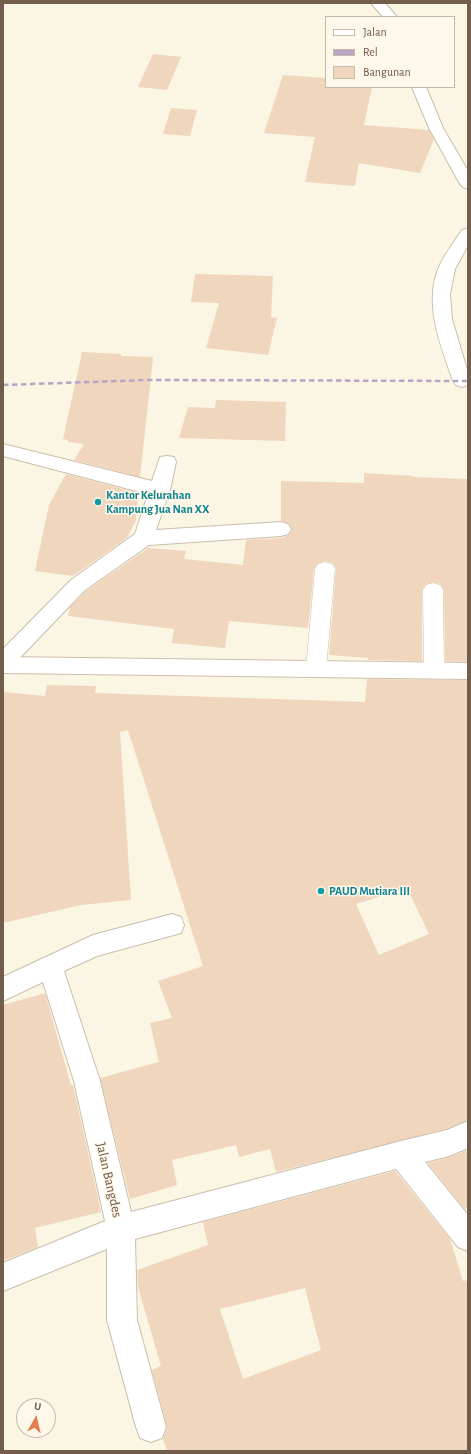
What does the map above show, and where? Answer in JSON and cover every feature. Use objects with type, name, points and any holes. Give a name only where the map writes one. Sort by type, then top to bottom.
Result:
[{"type":"street","points":[[378,3],[389,16]]},
{"type":"street","points":[[419,88],[436,128],[468,184]]},
{"type":"street","points":[[462,381],[446,337],[442,297],[443,282],[450,262],[468,233]]},
{"type":"street","points":[[3,450],[160,490]]},
{"type":"street","points":[[144,538],[160,490],[167,462]]},
{"type":"street","points":[[3,662],[78,585],[144,538],[281,529]]},
{"type":"street","points":[[3,665],[468,671]]},
{"type":"street","points":[[3,989],[93,946],[172,925]]},
{"type":"street","name":"Jalan Bangdes","points":[[50,966],[87,1081],[120,1229],[401,1154],[449,1143],[468,1134]]},
{"type":"street","points":[[401,1154],[468,1236]]},
{"type":"street","points":[[3,1277],[120,1229],[122,1320],[151,1427]]},
{"type":"lane","points":[[316,669],[325,569]]},
{"type":"lane","points":[[433,590],[434,670]]},
{"type":"building","points":[[153,54],[181,57],[167,90],[138,87]]},
{"type":"building","points":[[283,75],[325,78],[325,88],[372,88],[364,125],[429,130],[434,139],[420,173],[359,163],[355,186],[305,182],[315,137],[264,133]]},
{"type":"building","points":[[171,108],[197,110],[190,136],[163,134]]},
{"type":"building","points":[[195,274],[273,276],[271,317],[277,318],[268,355],[206,348],[219,303],[191,302]]},
{"type":"building","points":[[82,352],[121,354],[121,356],[153,357],[140,477],[74,460],[84,444],[68,442],[68,440],[63,439]]},
{"type":"building","points":[[216,400],[286,402],[285,441],[179,438],[188,407],[215,408]]},
{"type":"building","points":[[364,473],[468,479],[468,662],[445,661],[444,590],[440,584],[433,582],[426,584],[422,590],[422,661],[368,660],[368,658],[329,655],[336,569],[333,563],[325,561],[318,563],[314,569],[308,628],[229,621],[225,648],[172,643],[174,629],[68,616],[70,607],[86,591],[148,548],[186,551],[184,559],[243,565],[246,540],[281,538],[289,535],[292,530],[289,523],[281,521],[281,481],[364,483]]},
{"type":"building","points":[[66,474],[138,493],[136,520],[127,538],[73,576],[35,571],[49,505]]},
{"type":"building","points":[[367,679],[468,680],[468,1120],[447,1129],[276,1172],[270,1149],[239,1157],[236,1145],[172,1160],[177,1185],[130,1199],[100,1078],[159,1062],[150,1023],[172,1018],[158,981],[203,966],[128,730],[120,732],[131,900],[81,905],[3,923],[3,692],[45,696],[47,685],[96,686],[95,693],[365,702]],"holes":[[[407,888],[429,934],[379,955],[356,904]]]},
{"type":"building","points":[[45,993],[71,1085],[73,1085],[101,1212],[35,1228],[38,1247],[3,1261],[3,1005]]},
{"type":"building","points":[[468,1150],[468,1208],[465,1209],[428,1163]]},
{"type":"building","points":[[395,1171],[450,1239],[463,1281],[468,1280],[468,1451],[167,1451],[163,1439],[167,1427],[152,1370],[161,1366],[138,1287],[137,1270],[208,1245],[203,1222]],"holes":[[[305,1288],[321,1350],[243,1379],[220,1309]]]},
{"type":"railway","points":[[3,385],[147,380],[468,381]]},
{"type":"place","name":"Kantor Kelurahan Kampung Jua Nan XX","points":[[98,502]]},
{"type":"place","name":"PAUD Mutiara III","points":[[321,891]]}]
